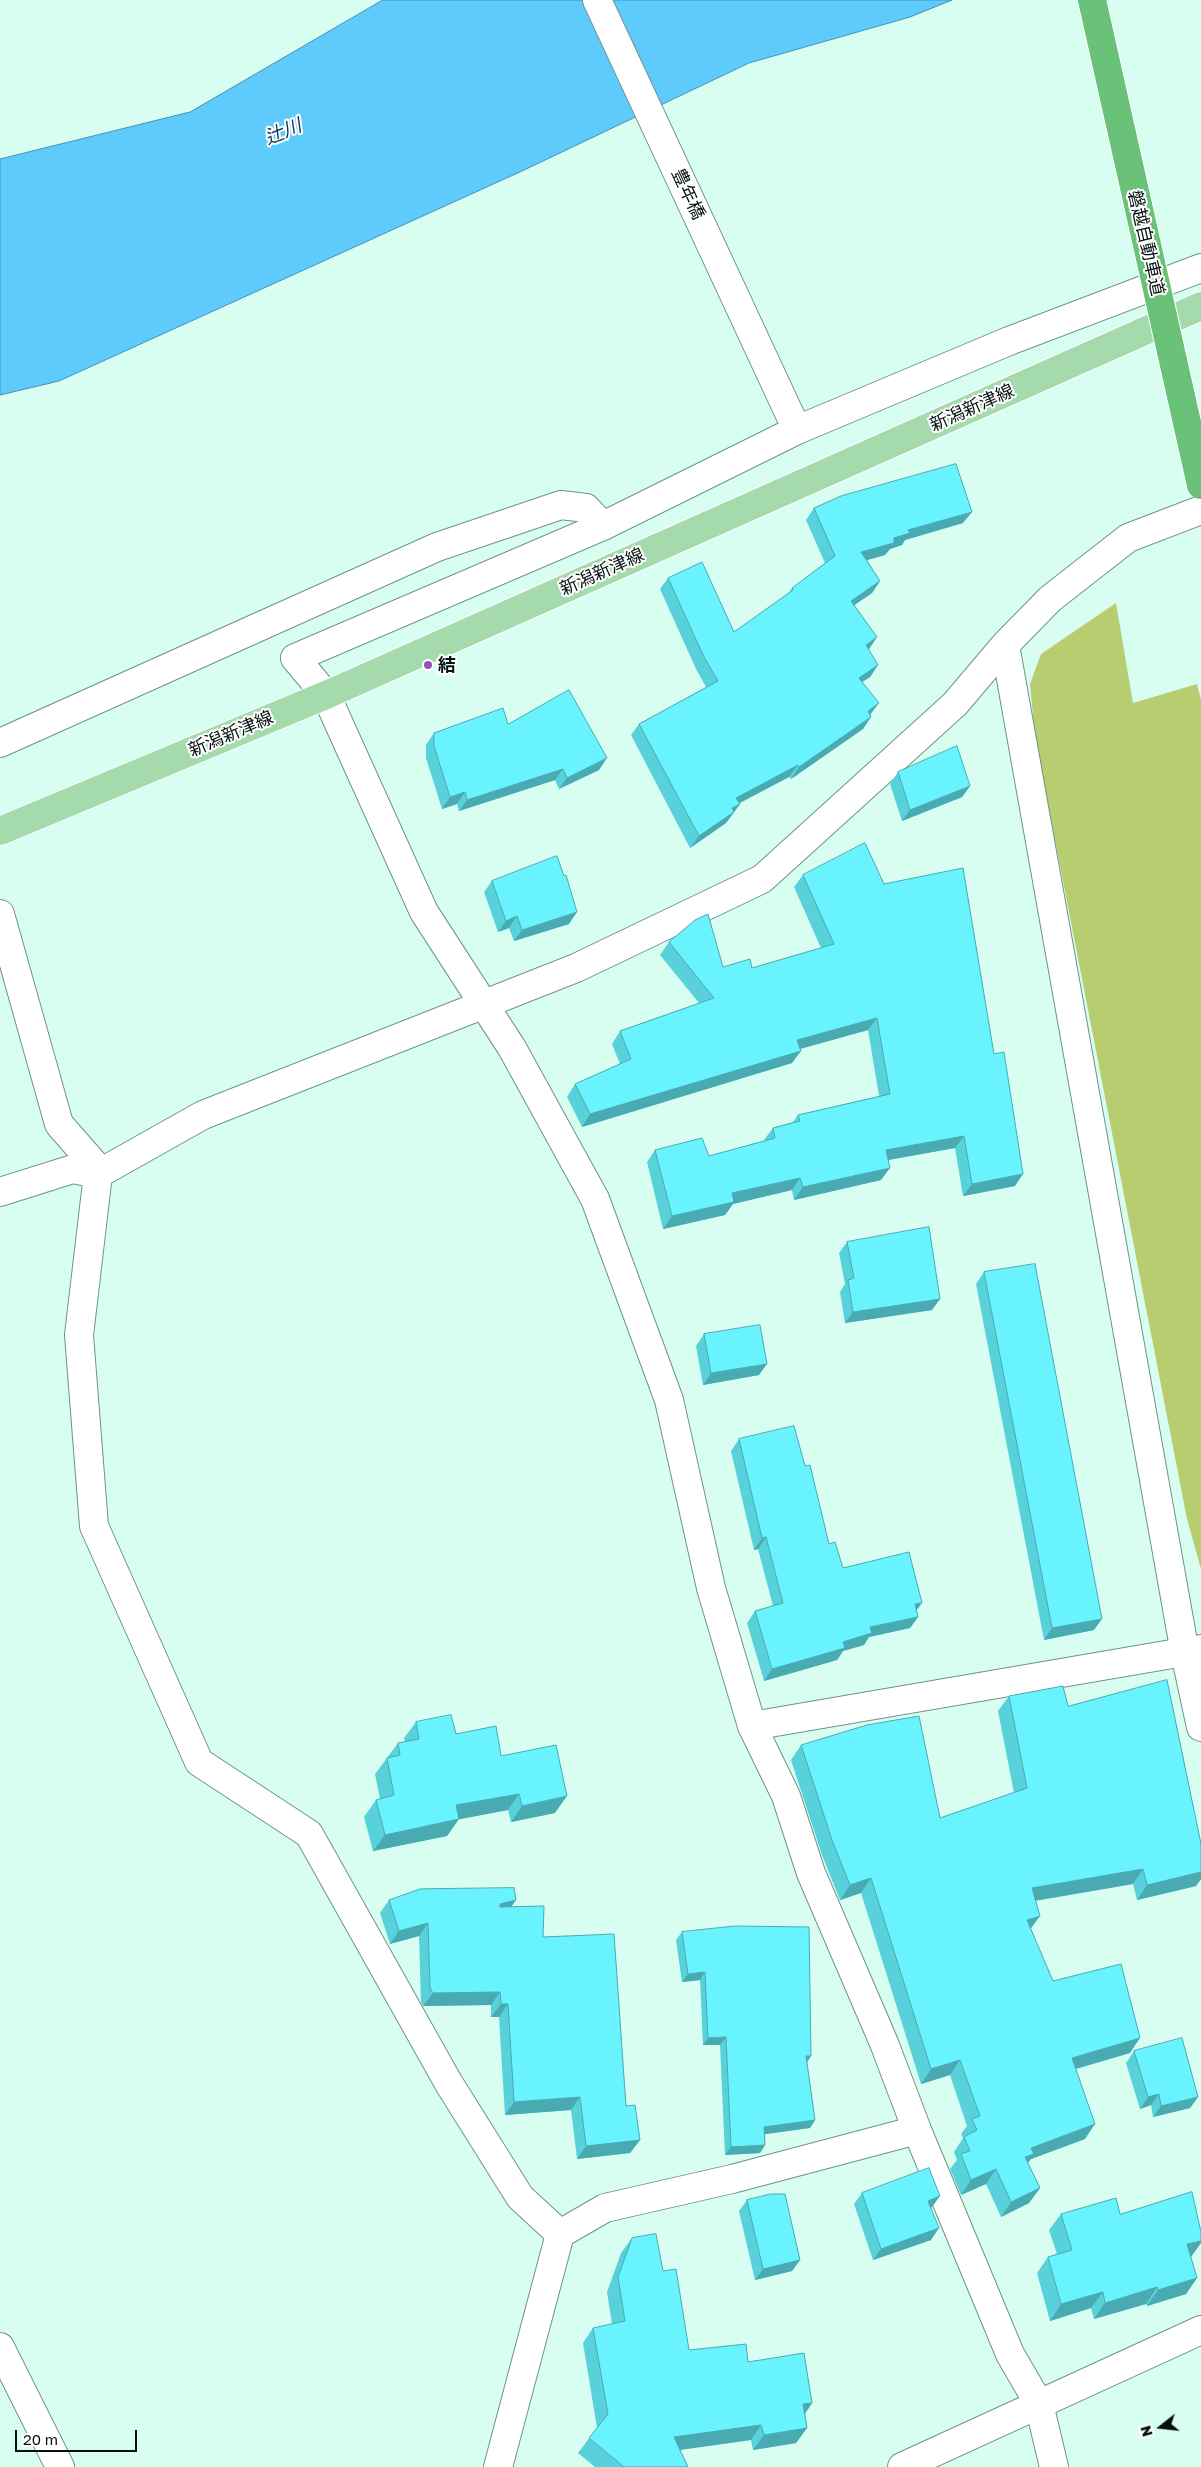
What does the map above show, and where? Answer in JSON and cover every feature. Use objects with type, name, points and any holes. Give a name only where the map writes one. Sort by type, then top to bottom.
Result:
[{"type":"highway","name":"磐越自動車道","points":[[1092,0],[1201,486]]},
{"type":"main road","name":"新潟新津線","points":[[0,831],[326,695],[1201,306]]},
{"type":"street","name":"豊年橋","points":[[597,0],[797,430]]},
{"type":"street","points":[[1054,2467],[1040,2404],[1010,2354],[917,2130],[884,2044],[811,1873],[786,1796],[752,1726],[711,1588],[670,1400],[595,1199],[512,1048],[424,912],[326,695],[295,658],[603,526],[797,430],[1009,341],[1201,268]]},
{"type":"street","points":[[0,743],[437,546],[561,505],[586,508],[603,526]]},
{"type":"street","points":[[0,1192],[73,1168],[100,1173],[203,1115],[576,968],[762,879],[955,704],[1005,645],[1050,599],[1128,538],[1201,510]]},
{"type":"street","points":[[1005,645],[1193,1651],[1201,1727]]},
{"type":"street","points":[[0,914],[59,1124],[100,1173],[79,1335],[94,1526],[199,1762],[309,1834],[448,2082],[489,2148],[520,2197],[560,2234]]},
{"type":"street","points":[[752,1726],[1193,1651]]},
{"type":"street","points":[[498,2467],[560,2234],[605,2208],[732,2179],[917,2130]]},
{"type":"street","points":[[902,2467],[1201,2330]]},
{"type":"street","points":[[0,2347],[60,2467]]},
{"type":"green space","points":[[1116,603],[1133,703],[1197,684],[1201,700],[1201,1569],[1187,1519],[1035,737],[1030,684],[1041,654]]},
{"type":"water","name":"辻川","points":[[383,0],[952,0],[910,17],[749,63],[522,171],[59,381],[0,395],[0,159],[190,112]]},
{"type":"building","points":[[956,464],[972,512],[908,530],[910,533],[894,538],[894,543],[861,552],[880,581],[851,601],[877,637],[866,645],[878,665],[859,678],[879,703],[868,711],[871,717],[799,767],[798,765],[736,798],[740,804],[732,808],[734,812],[699,836],[639,724],[718,681],[704,657],[668,578],[702,562],[734,632],[793,590],[792,588],[835,556],[814,508],[841,496]]},
{"type":"building","points":[[569,690],[607,758],[567,778],[563,769],[467,800],[465,792],[450,797],[434,746],[434,733],[503,708],[508,724]]},
{"type":"building","points":[[957,746],[970,786],[910,810],[898,772]]},
{"type":"building","points":[[865,843],[884,884],[963,868],[994,1054],[1004,1052],[1023,1174],[972,1184],[964,1136],[886,1150],[890,1168],[803,1187],[800,1178],[732,1193],[734,1202],[672,1216],[655,1150],[702,1138],[709,1156],[775,1138],[773,1128],[800,1121],[798,1115],[890,1094],[877,1018],[797,1040],[801,1051],[590,1114],[575,1084],[631,1059],[620,1031],[714,998],[669,942],[695,920],[708,914],[723,967],[750,959],[752,968],[834,944],[803,875]]},
{"type":"building","points":[[557,856],[564,876],[566,875],[577,912],[522,930],[517,916],[506,921],[492,881]]},
{"type":"building","points":[[929,1227],[940,1299],[853,1312],[848,1280],[854,1278],[847,1242]]},
{"type":"building","points":[[1035,1264],[1102,1619],[1052,1628],[984,1272]]},
{"type":"building","points":[[760,1325],[767,1364],[711,1373],[704,1334]]},
{"type":"building","points":[[794,1426],[805,1466],[810,1465],[829,1544],[835,1542],[843,1568],[909,1552],[922,1603],[915,1604],[918,1617],[870,1627],[872,1633],[843,1642],[845,1648],[772,1669],[755,1611],[783,1603],[766,1537],[762,1538],[739,1439]]},
{"type":"building","points":[[1167,1680],[1201,1844],[1201,1872],[1147,1885],[1143,1869],[1032,1888],[1040,1916],[1027,1920],[1053,1981],[1121,1964],[1140,2038],[1072,2058],[1095,2124],[1031,2148],[1034,2154],[1025,2157],[1040,2188],[1011,2202],[996,2169],[971,2180],[961,2154],[970,2151],[964,2137],[977,2130],[972,2119],[980,2116],[960,2060],[931,2069],[871,1878],[850,1885],[832,1840],[801,1745],[867,1725],[919,1716],[940,1818],[1027,1788],[1009,1696],[1063,1686],[1068,1706]]},
{"type":"building","points":[[451,1715],[456,1734],[496,1726],[501,1756],[556,1745],[567,1796],[522,1806],[519,1794],[456,1805],[459,1819],[385,1835],[376,1800],[394,1795],[387,1758],[400,1755],[398,1743],[419,1739],[416,1722]]},
{"type":"building","points":[[514,1888],[516,1900],[500,1904],[500,1907],[544,1906],[543,1937],[614,1934],[626,2106],[635,2105],[640,2140],[586,2146],[580,2097],[514,2102],[508,2004],[501,2004],[500,1992],[433,1993],[430,1988],[428,1923],[399,1931],[389,1900],[420,1889]]},
{"type":"building","points":[[735,1926],[809,1927],[811,2056],[806,2056],[815,2120],[764,2127],[765,2145],[731,2147],[726,2037],[708,2038],[705,1972],[688,1974],[682,1932]]},
{"type":"building","points":[[1182,2038],[1198,2097],[1161,2106],[1159,2094],[1148,2097],[1134,2051]]},
{"type":"building","points":[[929,2168],[940,2196],[928,2201],[939,2228],[881,2249],[862,2193]]},
{"type":"building","points":[[1192,2192],[1201,2232],[1201,2241],[1187,2244],[1197,2278],[1158,2290],[1157,2287],[1105,2303],[1103,2292],[1061,2304],[1048,2257],[1072,2250],[1061,2214],[1116,2198],[1120,2214]]},
{"type":"building","points":[[771,2194],[785,2194],[800,2260],[763,2269],[747,2200]]},
{"type":"building","points":[[656,2234],[663,2271],[676,2269],[689,2350],[746,2344],[748,2362],[804,2353],[812,2403],[803,2404],[807,2428],[764,2435],[761,2425],[674,2437],[688,2467],[624,2467],[589,2438],[608,2414],[593,2328],[625,2321],[618,2277],[632,2238]]},
{"type":"place","name":"結","points":[[428,665]]}]
